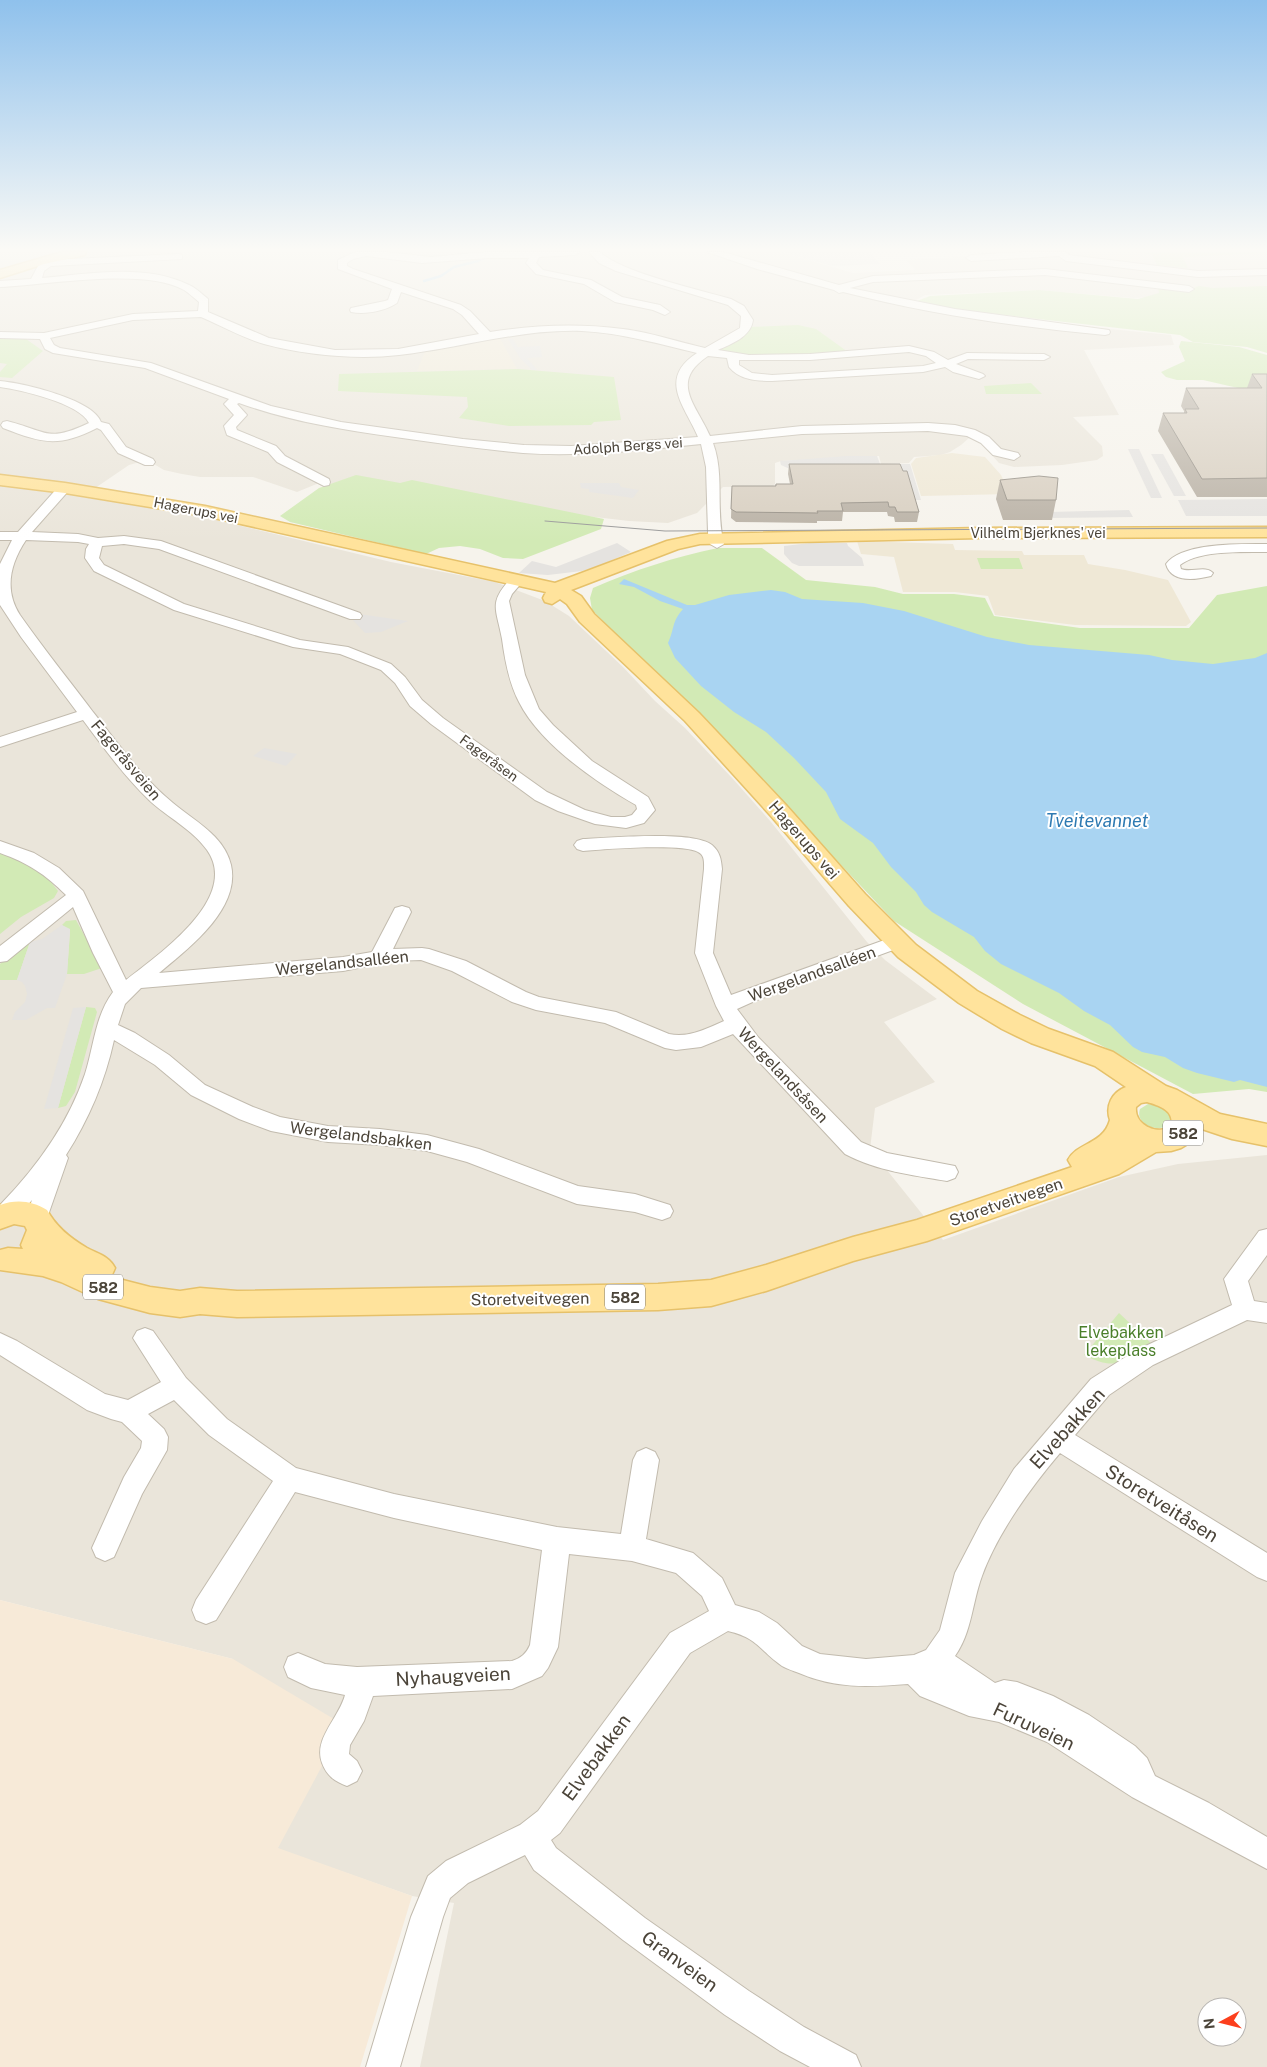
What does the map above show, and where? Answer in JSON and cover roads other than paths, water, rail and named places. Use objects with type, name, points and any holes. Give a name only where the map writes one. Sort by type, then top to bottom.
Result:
[{"type":"main road","name":"Hagerups vei","points":[[0,480],[65,488],[205,511],[390,552],[559,594],[588,618],[692,717],[897,942],[968,997],[1040,1036],[1104,1059],[1167,1099]]},
{"type":"main road","name":"Vilhelm Bjerknes' vei","points":[[559,594],[657,557],[716,541],[776,542],[808,537],[981,534],[1267,532]]},
{"type":"main road","name":"Hagerups vei","points":[[1040,1036],[1060,1052],[1095,1069],[1110,1080],[1124,1110]]},
{"type":"main road","points":[[1124,1110],[1138,1093],[1167,1099]]},
{"type":"main road","name":"582","points":[[1167,1099],[1213,1124],[1267,1135]]},
{"type":"main road","name":"582","points":[[1165,1139],[1183,1133],[1187,1127],[1187,1119],[1167,1099]]},
{"type":"main road","name":"582","points":[[1124,1110],[1135,1133],[1165,1139],[1250,1141],[1267,1139]]},
{"type":"main road","name":"Storetveitvegen","points":[[853,1249],[903,1226],[1092,1157],[1112,1143],[1122,1129],[1124,1110]]},
{"type":"main road","name":"Storetveitvegen","points":[[4,1260],[43,1264],[68,1272],[109,1290],[150,1300],[180,1304],[200,1301],[247,1304],[666,1296],[711,1293],[766,1278],[853,1249],[917,1232],[1081,1177],[1109,1166],[1165,1139]]},
{"type":"main road","points":[[2,1216],[25,1213],[39,1224]]},
{"type":"main road","name":"582","points":[[4,1260],[24,1255],[31,1250],[40,1237],[39,1224]]},
{"type":"main road","name":"Storetveitvegen","points":[[39,1224],[59,1247],[80,1259],[119,1276],[154,1287],[185,1293],[200,1301]]},
{"type":"street","name":"Adolph Bergs vei","points":[[52,348],[57,351],[147,365],[267,409],[340,426],[463,443],[524,449],[590,449],[802,430],[938,427],[971,433],[985,440],[997,452],[1014,456]]},
{"type":"street","points":[[298,348],[335,353],[398,352],[416,348]]},
{"type":"street","points":[[691,348],[734,357],[782,359],[909,349],[930,354],[944,364],[978,376]]},
{"type":"street","points":[[713,348],[688,368],[681,384],[685,399],[696,419],[711,456],[716,541]]},
{"type":"street","points":[[734,357],[733,365],[741,374],[765,378],[904,371],[929,368],[966,356],[1044,357]]},
{"type":"street","points":[[0,384],[40,391],[63,400],[94,418],[96,424]]},
{"type":"street","points":[[238,398],[230,404],[241,415],[230,426],[232,432],[272,449],[281,459],[324,482]]},
{"type":"street","points":[[7,426],[40,439],[48,439],[74,435],[96,424],[105,427],[122,450],[148,462]]},
{"type":"street","name":"Fageråsveien","points":[[39,1224],[60,1150],[92,1084],[111,1011],[130,986],[199,928],[209,917],[223,879],[222,865],[214,846],[148,789],[119,756],[46,662],[5,601],[2,582],[11,552],[22,536],[65,488]]},
{"type":"street","points":[[0,536],[78,538],[98,542],[124,540],[161,545],[355,616]]},
{"type":"street","name":"Fageråsen","points":[[98,542],[93,549],[92,558],[99,568],[179,607],[298,644],[343,650],[386,667],[400,680],[416,703],[541,796],[555,804],[594,818],[614,823],[631,822],[646,810],[646,805],[610,783],[580,761],[540,721],[526,699],[519,677],[502,601],[505,593],[515,582]]},
{"type":"street","points":[[1206,573],[1198,575],[1179,574],[1175,572],[1173,564],[1178,559],[1184,557],[1214,551],[1267,548]]},
{"type":"street","points":[[2,738],[87,714]]},
{"type":"street","name":"Wergelandsåsen","points":[[583,845],[628,842],[688,843],[705,848],[712,856],[704,952],[731,1015],[751,1042],[853,1148],[882,1161],[947,1172]]},
{"type":"street","points":[[0,847],[28,856],[53,872],[77,895],[102,952],[130,986]]},
{"type":"street","points":[[0,956],[77,895]]},
{"type":"street","points":[[380,956],[402,912]]},
{"type":"street","name":"Wergelandsalléen","points":[[130,986],[343,964],[380,956],[422,954],[459,966],[519,997],[536,1003],[609,1018],[665,1041],[676,1043],[702,1040],[731,1015],[750,995],[897,942]]},
{"type":"street","name":"Wergelandsbakken","points":[[106,1028],[162,1060],[198,1090],[246,1114],[278,1125],[328,1134],[380,1137],[428,1143],[471,1155],[577,1195],[635,1204],[662,1211]]},
{"type":"street","name":"Fageråsveien","points":[[2,1216],[19,1201],[60,1150]]},
{"type":"street","name":"Elvebakken","points":[[925,1665],[952,1636],[969,1573],[991,1530],[1024,1477],[1100,1387],[1144,1358],[1256,1311],[1237,1287],[1236,1279],[1262,1251]]},
{"type":"street","points":[[145,1338],[177,1386],[218,1426],[289,1478],[394,1506],[557,1540],[632,1548],[684,1562],[712,1587],[726,1617],[749,1622],[766,1633],[792,1656],[820,1668],[866,1673],[925,1665]]},
{"type":"street","points":[[0,1343],[71,1385],[97,1404],[114,1410],[130,1411],[177,1386]]},
{"type":"street","points":[[105,1548],[133,1486],[154,1450],[155,1437],[130,1411]]},
{"type":"street","name":"Storetveitåsen","points":[[1058,1438],[1267,1568]]},
{"type":"street","points":[[632,1548],[640,1488],[646,1460]]},
{"type":"street","points":[[206,1610],[289,1478]]},
{"type":"street","name":"Nyhaugveien","points":[[298,1667],[307,1673],[327,1678],[362,1681],[512,1675],[534,1666],[544,1647],[557,1540]]},
{"type":"street","name":"Elvebakken","points":[[383,2067],[427,1917],[439,1887],[457,1872],[532,1836],[549,1822],[680,1643],[726,1617]]},
{"type":"street","name":"Furuveien","points":[[925,1665],[930,1686],[969,1702],[989,1702],[1057,1732],[1143,1786],[1198,1814],[1267,1854]]},
{"type":"street","points":[[347,1771],[338,1765],[334,1753],[336,1743],[353,1712],[360,1694],[362,1681]]},
{"type":"street","name":"Granveien","points":[[532,1836],[545,1859],[634,1929],[792,2039],[844,2067]]},
{"type":"water","name":"Tveitevannet","points":[[624,579],[687,605],[695,605],[729,595],[771,590],[785,592],[802,599],[863,603],[904,611],[987,637],[1029,645],[1149,655],[1172,660],[1213,664],[1255,658],[1267,653],[1267,1087],[1240,1080],[1234,1082],[1197,1073],[1183,1068],[1165,1057],[1142,1052],[1133,1047],[1110,1025],[1084,1011],[1059,993],[1001,964],[985,951],[974,937],[932,912],[924,905],[916,892],[891,867],[873,843],[840,819],[826,792],[794,758],[766,732],[734,712],[701,686],[675,658],[668,643],[675,622],[683,609],[660,601],[634,587],[619,584]]},
{"type":"tram line","points":[[545,521],[665,531],[1267,528]]},
{"type":"park label","name":"Elvebakken lekeplass","points":[[1121,1341]]}]
